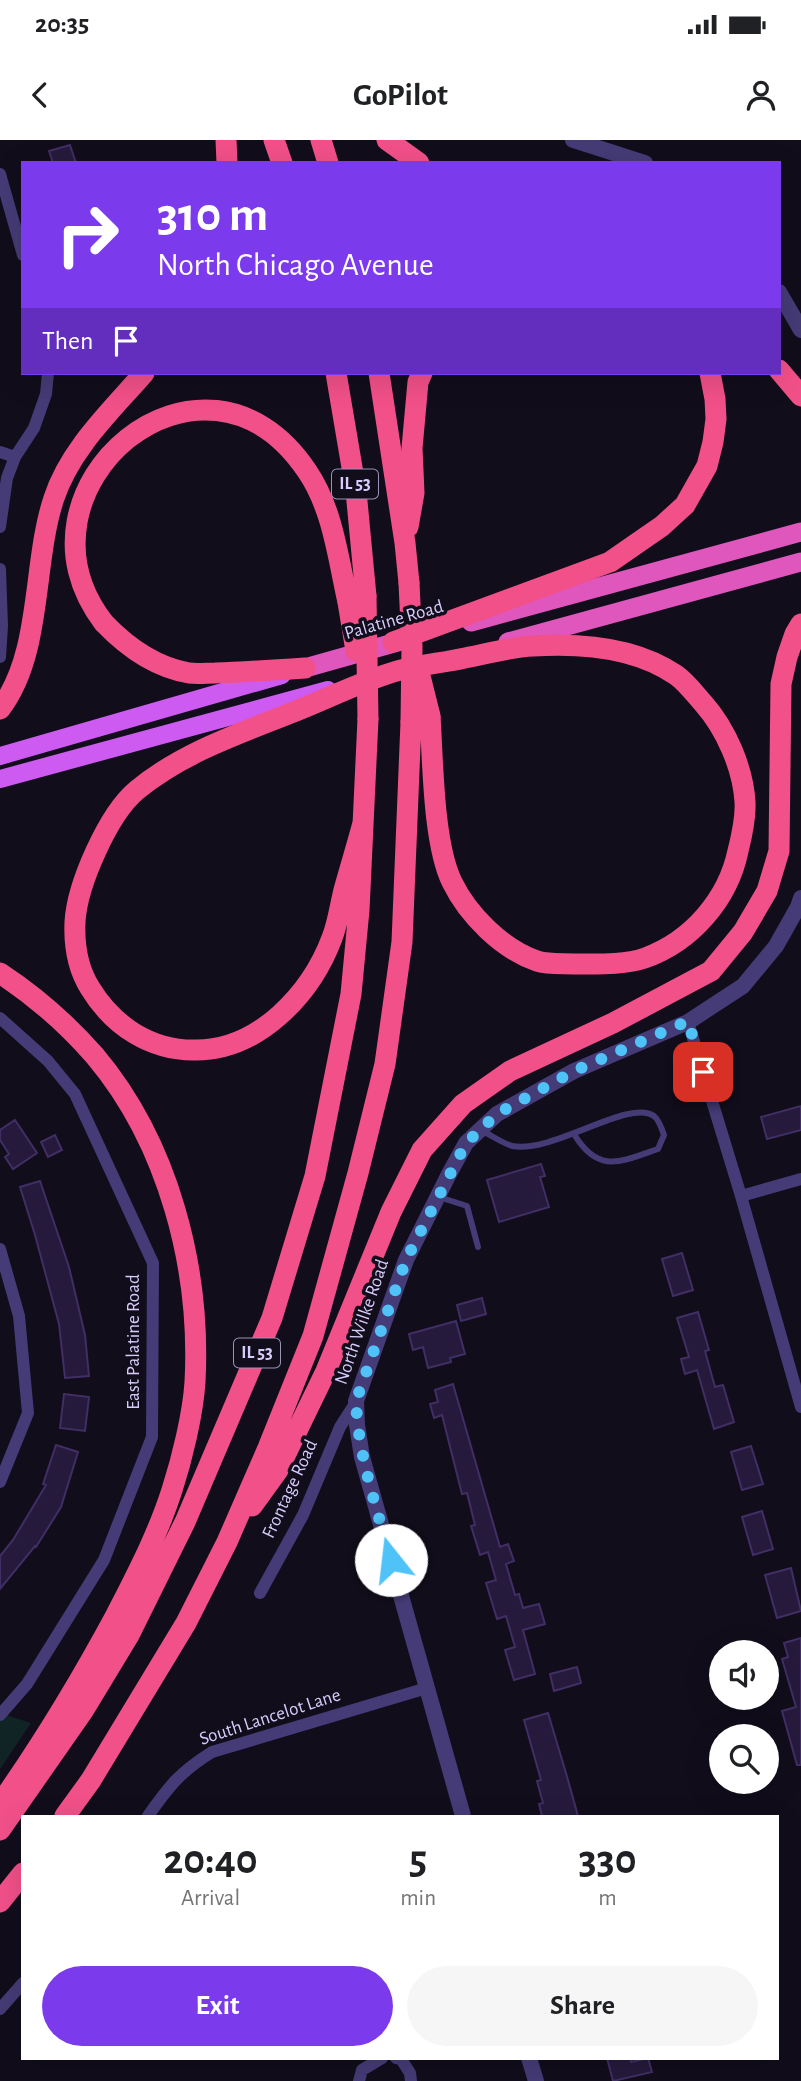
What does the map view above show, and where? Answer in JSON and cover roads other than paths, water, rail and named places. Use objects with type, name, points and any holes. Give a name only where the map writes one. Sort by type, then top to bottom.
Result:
[{"type":"highway","points":[[226,140],[227,161]]},
{"type":"highway","points":[[274,140],[281,161]]},
{"type":"highway","points":[[321,140],[327,161]]},
{"type":"highway","points":[[387,140],[416,161]]},
{"type":"highway","points":[[781,372],[801,396]]},
{"type":"highway","points":[[0,709],[10,694],[23,662],[49,516],[61,478],[96,426],[142,375]]},
{"type":"highway","name":"IL 53","points":[[0,1830],[83,1711],[129,1635],[184,1522],[272,1318],[315,1176],[344,1038],[356,959],[367,727],[357,599],[356,491],[335,375]]},
{"type":"highway","name":"IL 53","points":[[66,1815],[91,1780],[187,1623],[227,1542],[313,1336],[385,1064],[402,942],[421,719],[403,645],[409,583],[379,375]]},
{"type":"highway","points":[[405,543],[414,493],[412,448],[418,382],[421,375]]},
{"type":"highway","points":[[403,645],[610,562],[662,526],[685,505],[707,466],[716,419],[709,375]]},
{"type":"highway","points":[[305,668],[190,673],[136,653],[115,635],[94,613],[77,586],[66,545],[72,502],[90,465],[122,434],[160,415],[186,410],[213,411],[250,421],[267,431],[296,456],[318,490],[357,599]]},
{"type":"highway","name":"Palatine Road","points":[[305,668],[403,645],[801,532]]},
{"type":"highway","points":[[363,823],[334,934],[322,961],[280,1016],[257,1034],[236,1044],[209,1050],[186,1051],[167,1047],[127,1030],[87,984],[79,966],[75,919],[98,849],[114,814],[134,792],[191,755],[395,672],[801,562]]},
{"type":"highway","points":[[227,1542],[278,1470],[326,1371],[391,1212],[422,1150],[463,1104],[510,1071],[613,1023],[711,971],[743,932],[767,891],[779,851],[781,684],[786,657],[794,634],[801,624]]},
{"type":"highway","points":[[395,672],[531,646],[615,649],[639,657],[678,676],[713,714],[725,736],[745,802],[736,862],[719,900],[677,943],[640,960],[591,964],[540,962],[497,939],[471,913],[451,880],[441,845],[421,719]]},
{"type":"highway","points":[[0,973],[52,1012],[95,1056],[120,1089],[158,1161],[170,1195],[188,1260],[195,1315],[195,1384],[183,1452],[162,1520],[140,1569],[73,1692],[33,1758],[0,1804]]},
{"type":"highway","points":[[0,1902],[21,1876]]},
{"type":"main road","name":"Palatine Road","points":[[0,756],[305,668]]},
{"type":"main road","points":[[0,779],[395,672]]},
{"type":"street","points":[[573,140],[639,161]]},
{"type":"street","points":[[0,174],[21,248]]},
{"type":"street","points":[[781,295],[801,330]]},
{"type":"street","points":[[0,527],[7,478],[15,457],[34,428],[46,394],[48,375]]},
{"type":"street","points":[[0,453],[15,457]]},
{"type":"street","points":[[0,569],[0,657]]},
{"type":"street","name":"North Wilke Road","points":[[463,1815],[362,1457],[357,1425],[356,1401],[406,1260],[466,1143],[497,1114],[574,1071],[688,1021],[743,986],[776,946],[801,898]]},
{"type":"street","name":"East Palatine Road","points":[[0,1018],[48,1061],[75,1094],[153,1263],[152,1437],[104,1560],[27,1684],[0,1715]]},
{"type":"street","points":[[688,1021],[801,1407]]},
{"type":"street","points":[[741,1196],[801,1179]]},
{"type":"street","points":[[0,1249],[19,1316],[29,1413],[0,1482]]},
{"type":"street","name":"Frontage Road","points":[[260,1593],[303,1515],[340,1427],[356,1401]]},
{"type":"street","name":"South Lancelot Lane","points":[[149,1815],[186,1768],[212,1752],[427,1688]]},
{"type":"street","points":[[0,2009],[21,1985]]},
{"type":"street","points":[[359,2081],[362,2070],[379,2060]]},
{"type":"street","points":[[402,2060],[410,2073],[411,2081]]},
{"type":"street","points":[[530,2060],[536,2081]]},
{"type":"lane","points":[[481,1130],[512,1146],[549,1143],[627,1113],[641,1110],[656,1117],[664,1135],[657,1149],[607,1162],[593,1158],[574,1134]]},
{"type":"lane","points":[[438,1196],[467,1206],[478,1247]]}]
